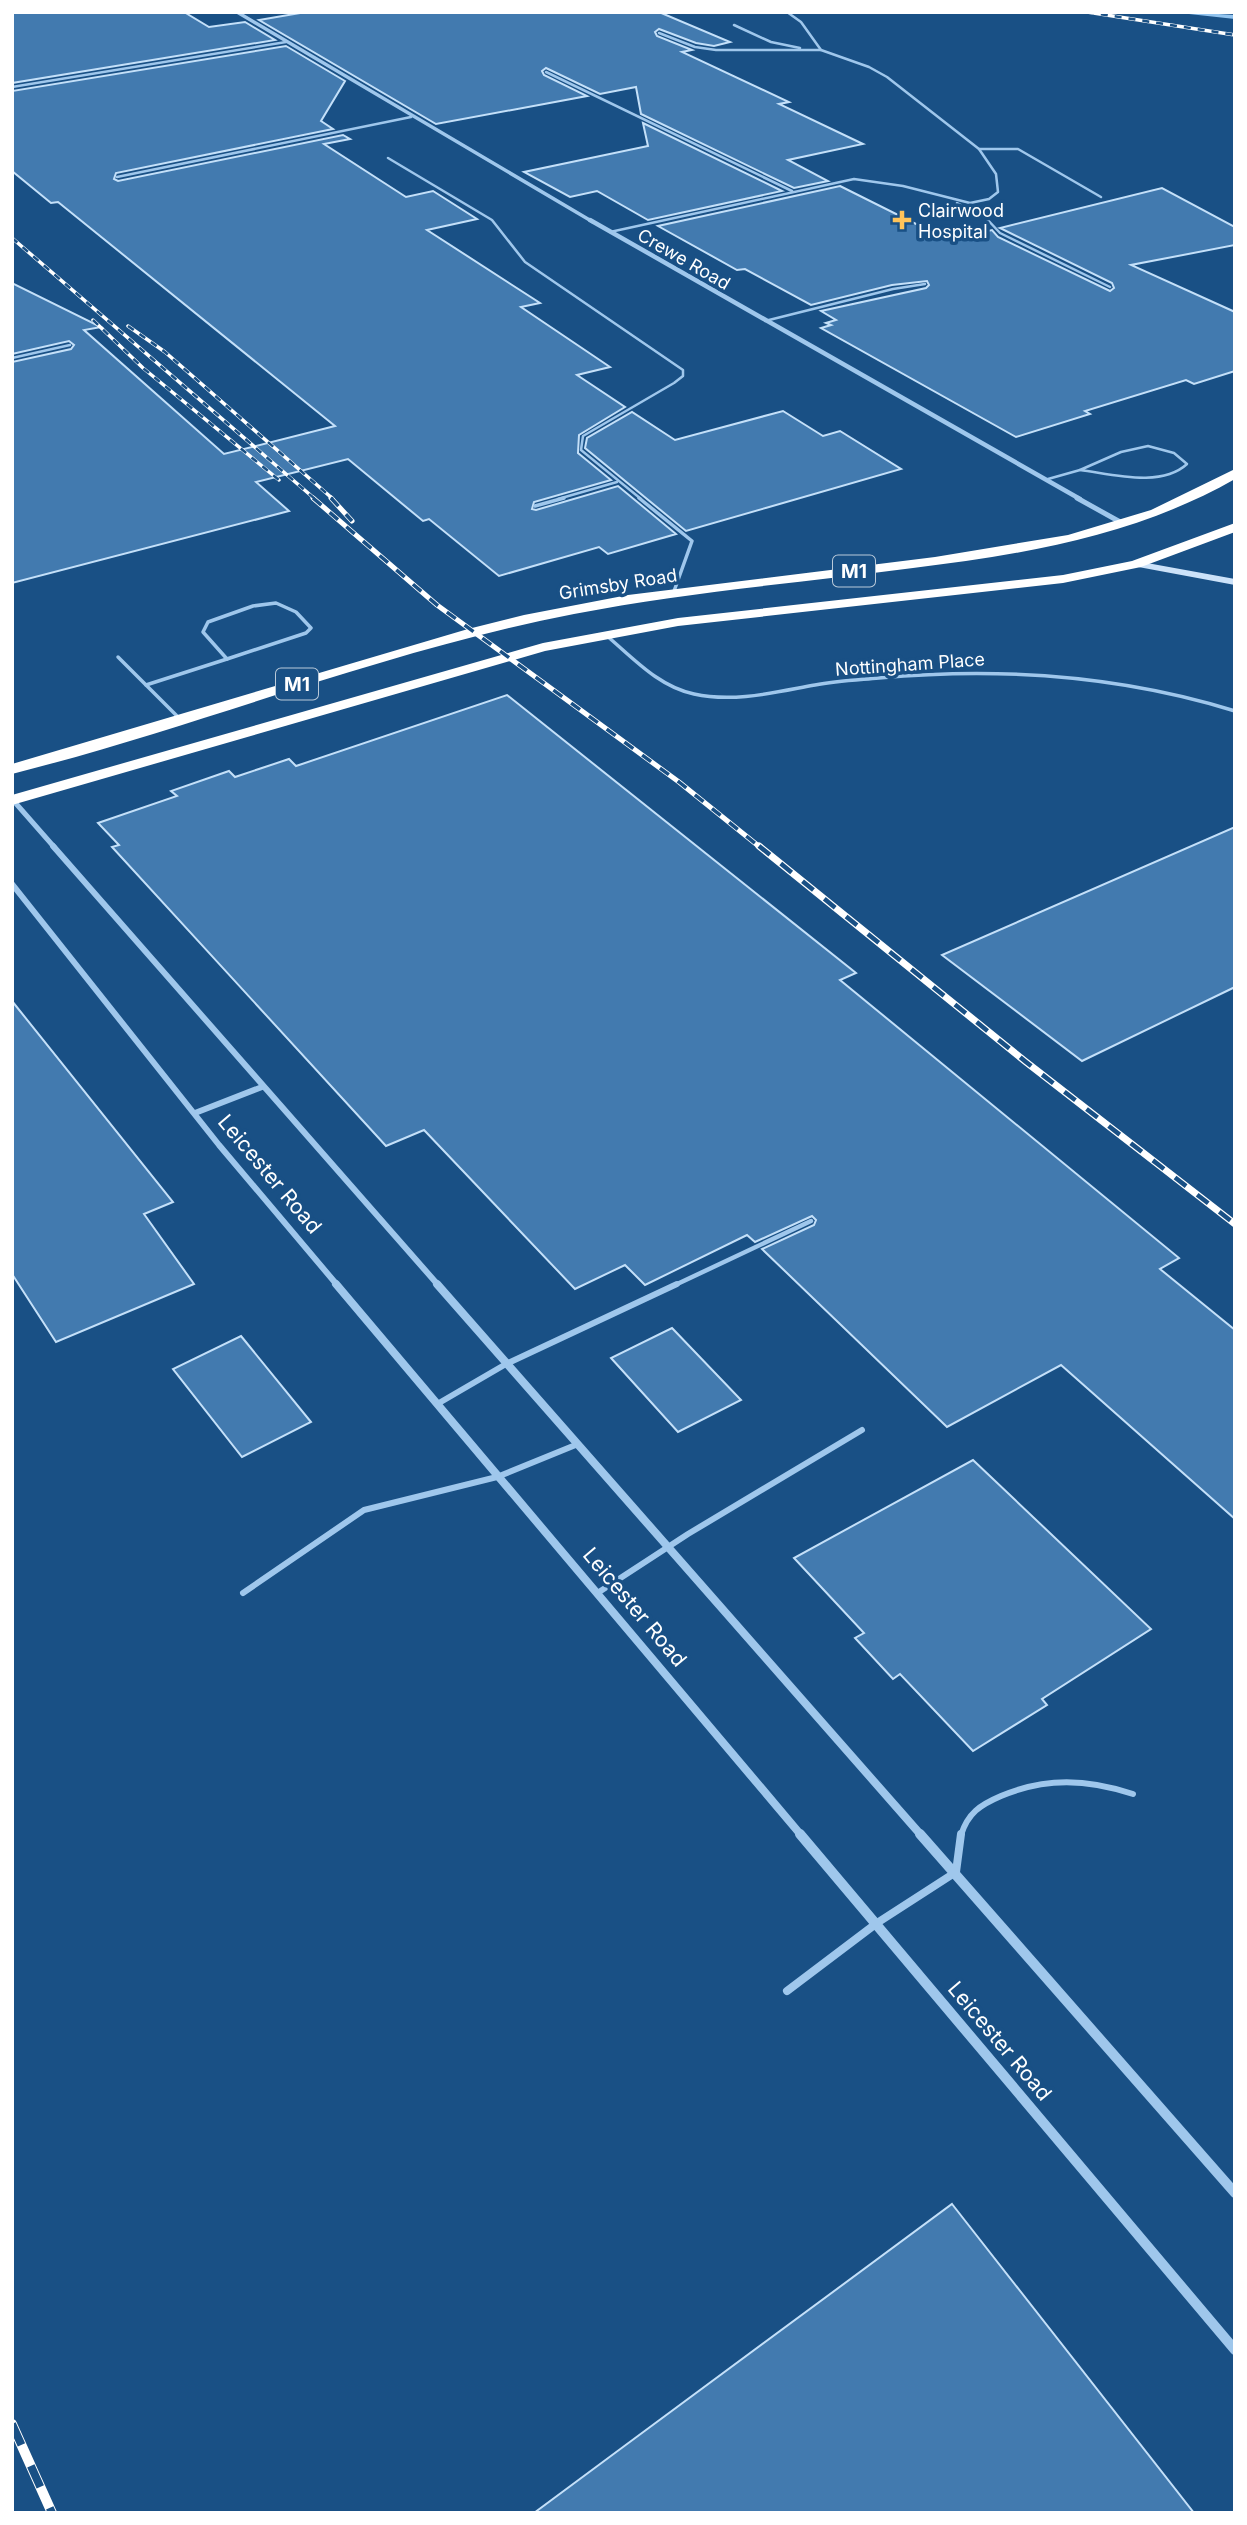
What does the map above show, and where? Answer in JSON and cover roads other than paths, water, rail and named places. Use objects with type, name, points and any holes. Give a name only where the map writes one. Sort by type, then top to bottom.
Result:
[{"type":"highway","name":"Grimsby Road","points":[[12,769],[473,632],[584,608],[1005,550],[1064,539],[1183,503],[1235,473]]},
{"type":"highway","name":"M1","points":[[13,800],[461,668],[605,634],[678,622],[1006,587],[1136,564],[1235,527]]},
{"type":"highway","points":[[584,608],[605,634]]},
{"type":"street","name":"Crewe Road","points":[[237,12],[411,117],[764,321],[1122,523]]},
{"type":"street","points":[[1136,564],[1235,582]]},
{"type":"street","points":[[13,800],[1235,2193]]},
{"type":"street","name":"Leicester Road","points":[[12,884],[195,1113],[498,1477],[599,1592],[1235,2350]]},
{"type":"street","points":[[195,1113],[262,1087]]},
{"type":"lane","points":[[788,12],[801,22],[821,50]]},
{"type":"lane","points":[[734,26],[771,42],[813,50]]},
{"type":"lane","points":[[659,33],[695,47],[716,50],[821,50],[869,67],[887,77],[979,149],[996,174],[998,192],[986,200],[955,202]]},
{"type":"lane","points":[[12,87],[286,42]]},
{"type":"lane","points":[[546,72],[792,191]]},
{"type":"lane","points":[[117,177],[411,117]]},
{"type":"lane","points":[[979,149],[1017,149],[1101,197]]},
{"type":"lane","points":[[388,158],[492,220],[525,262],[683,370],[683,376],[674,383],[583,436],[581,450],[692,541],[673,594]]},
{"type":"lane","points":[[610,232],[792,191],[854,179],[873,181],[927,192],[955,202],[986,218],[1000,233],[1110,287]]},
{"type":"lane","points":[[764,321],[893,289],[925,284]]},
{"type":"lane","points":[[12,358],[70,345]]},
{"type":"lane","points":[[1048,479],[1080,470],[1137,446],[1157,447],[1179,455],[1187,464],[1174,473],[1144,476],[1080,470]]},
{"type":"lane","points":[[536,506],[617,482]]},
{"type":"lane","points":[[146,685],[227,659],[306,633],[311,628],[286,604],[278,602],[266,602],[208,622],[203,632],[227,659]]},
{"type":"lane","name":"Nottingham Place","points":[[605,634],[646,669],[676,689],[694,694],[732,696],[861,680],[950,673],[1039,674],[1136,686],[1235,711]]},
{"type":"lane","points":[[118,657],[180,719]]},
{"type":"lane","points":[[439,1404],[506,1364],[811,1221]]},
{"type":"lane","points":[[599,1592],[862,1430]]},
{"type":"lane","points":[[243,1593],[364,1510],[498,1477],[578,1444]]},
{"type":"lane","points":[[787,1992],[877,1923],[956,1872],[959,1836],[974,1809],[1044,1781],[1090,1781],[1133,1794]]},
{"type":"waterway","points":[[1189,12],[1235,17]]},
{"type":"railway","points":[[1087,12],[1235,35]]},
{"type":"railway","points":[[12,238],[315,499]]},
{"type":"railway","points":[[93,320],[143,368],[279,480]]},
{"type":"railway","points":[[128,326],[165,352],[333,499]]},
{"type":"railway","points":[[313,498],[437,605],[679,782],[761,848]]},
{"type":"railway","points":[[331,498],[352,521]]},
{"type":"railway","points":[[759,846],[1026,1062],[1235,1224]]},
{"type":"railway","points":[[12,2424],[52,2513]]},
{"type":"place","name":"Clairwood Hospital","points":[[902,220]]}]
